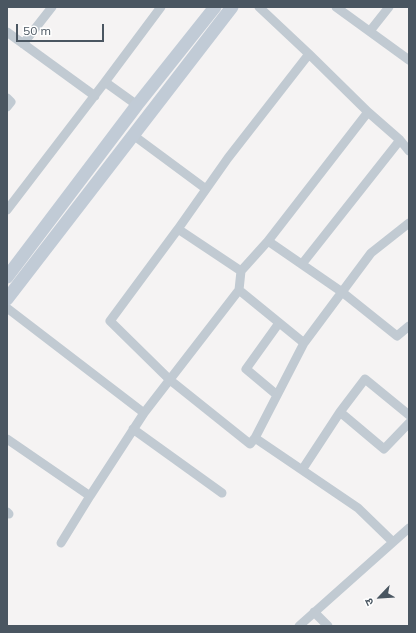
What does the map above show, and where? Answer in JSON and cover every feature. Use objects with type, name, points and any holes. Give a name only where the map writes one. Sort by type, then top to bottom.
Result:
[{"type":"main road","points":[[7,277],[137,105],[215,7]]},
{"type":"main road","points":[[7,299],[232,7]]},
{"type":"street","points":[[23,44],[52,7]]},
{"type":"street","points":[[7,210],[95,96],[161,7]]},
{"type":"street","points":[[259,7],[368,112],[400,140],[409,151]]},
{"type":"street","points":[[336,7],[409,60]]},
{"type":"street","points":[[370,31],[389,7]]},
{"type":"street","points":[[7,32],[95,96]]},
{"type":"street","points":[[309,54],[228,158],[110,321],[170,380],[250,444],[255,438],[304,343],[372,253],[409,223]]},
{"type":"street","points":[[105,82],[137,105]]},
{"type":"street","points":[[7,98],[11,102],[7,107]]},
{"type":"street","points":[[61,543],[144,412],[239,290],[241,271],[268,241],[368,112]]},
{"type":"street","points":[[133,135],[206,189]]},
{"type":"street","points":[[302,264],[400,140]]},
{"type":"street","points":[[178,228],[241,271]]},
{"type":"street","points":[[268,241],[342,292],[397,336],[409,326]]},
{"type":"street","points":[[239,290],[304,343]]},
{"type":"street","points":[[7,308],[144,412]]},
{"type":"street","points":[[277,395],[246,369],[279,323]]},
{"type":"street","points":[[302,470],[340,412],[365,379],[409,415]]},
{"type":"street","points":[[340,412],[384,449],[409,423]]},
{"type":"street","points":[[133,429],[222,493]]},
{"type":"street","points":[[255,438],[358,508],[393,542]]},
{"type":"street","points":[[7,439],[90,496]]},
{"type":"street","points":[[299,626],[409,528]]},
{"type":"street","points":[[314,612],[328,626]]}]
